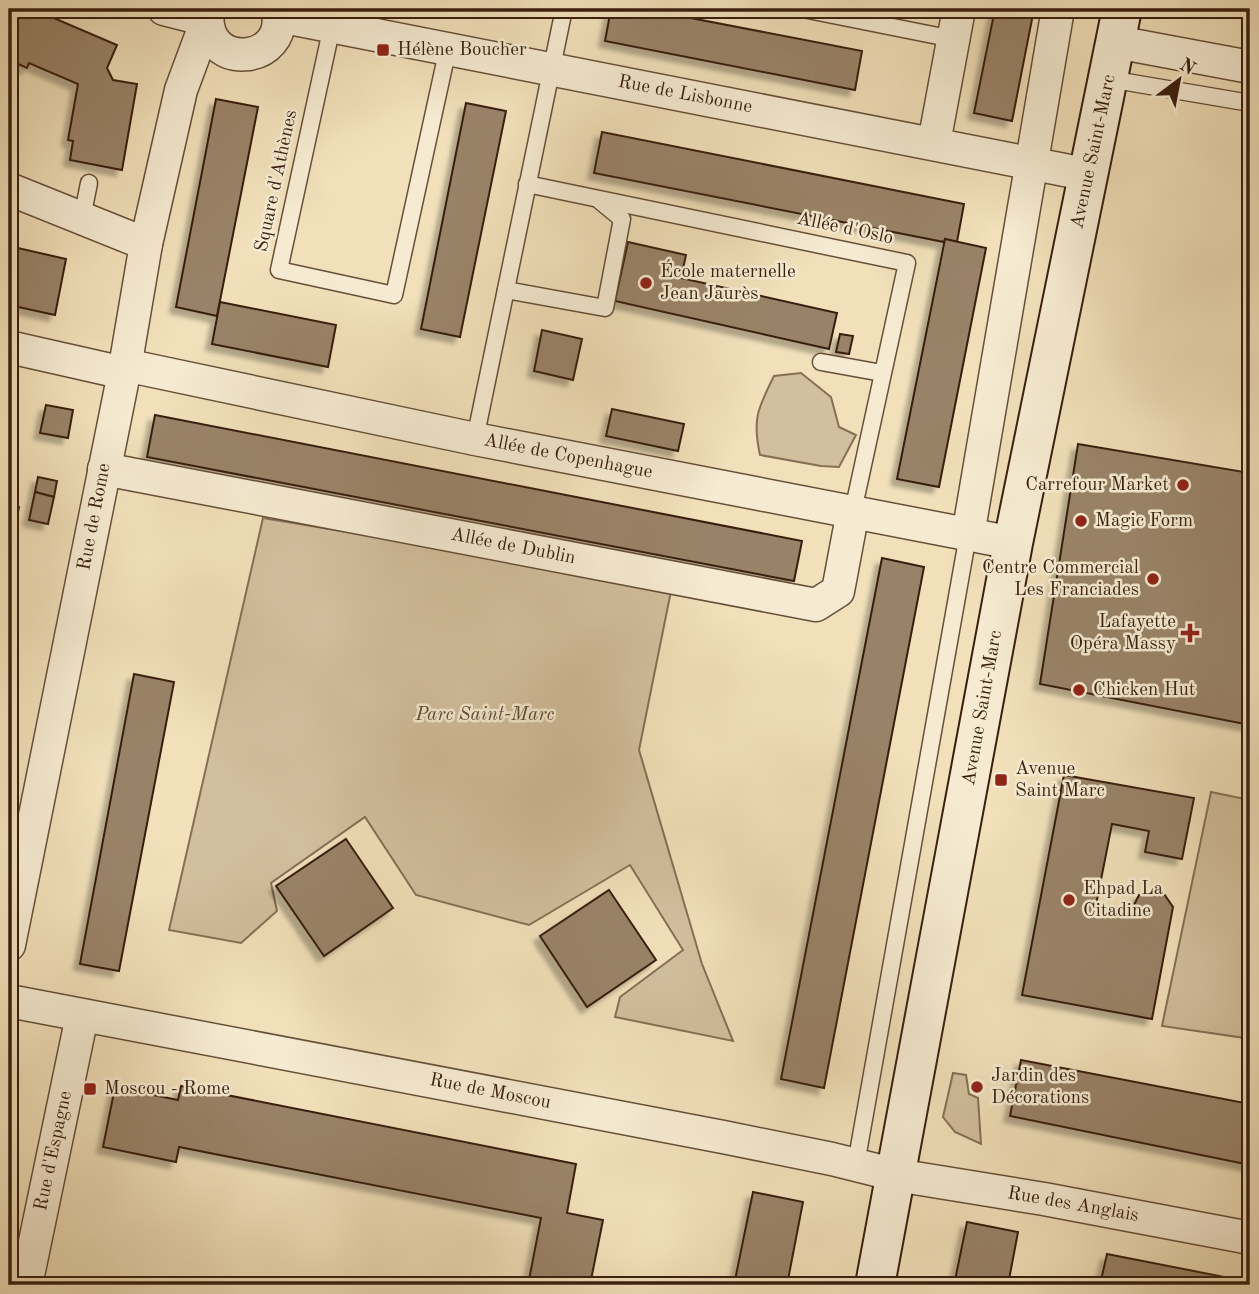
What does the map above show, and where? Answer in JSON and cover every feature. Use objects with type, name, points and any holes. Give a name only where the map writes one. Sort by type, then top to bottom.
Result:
[{"type":"street","points":[[164,9],[207,14],[209,32],[214,41],[233,54],[245,55],[257,53],[267,47],[274,38],[279,27],[279,11]]},
{"type":"street","points":[[934,144],[959,9]]},
{"type":"street","points":[[968,535],[1058,9]]},
{"type":"street","name":"Rue de Lisbonne","points":[[279,11],[332,26],[1090,174]]},
{"type":"street","name":"Rue de Rome","points":[[9,945],[124,369],[146,244],[181,90],[207,14]]},
{"type":"street","points":[[1119,25],[1250,67]]},
{"type":"street","name":"Avenue Saint-Marc","points":[[875,1285],[1013,543],[1119,25]]},
{"type":"street","points":[[181,90],[233,54]]},
{"type":"street","points":[[9,190],[146,244]]},
{"type":"street","name":"Allée de Copenhague","points":[[9,347],[1013,543]]},
{"type":"street","name":"Allée de Dublin","points":[[104,469],[816,605],[838,591],[853,510]]},
{"type":"street","name":"Rue de Moscou","points":[[9,1001],[464,1087],[856,1164],[895,1175]]},
{"type":"street","name":"Rue d'Espagne","points":[[26,1285],[82,1016]]},
{"type":"street","name":"Rue des Anglais","points":[[895,1175],[1044,1199],[1250,1238]]},
{"type":"lane","points":[[475,439],[564,9]]},
{"type":"lane","points":[[803,9],[953,39]]},
{"type":"lane","name":"Square d'Athènes","points":[[332,26],[279,270],[394,295],[448,48]]},
{"type":"lane","points":[[1109,79],[1250,103]]},
{"type":"lane","points":[[82,218],[89,183]]},
{"type":"lane","name":"Allée d'Oslo","points":[[527,184],[906,263],[853,510]]},
{"type":"lane","points":[[506,290],[605,308],[622,219],[598,199]]},
{"type":"lane","points":[[821,362],[882,373]]},
{"type":"lane","points":[[856,1164],[968,535]]},
{"type":"green space","points":[[801,373],[831,397],[839,427],[856,435],[839,467],[760,455],[758,414],[774,376]]},
{"type":"green space","name":"Parc Saint-Marc","points":[[263,518],[672,586],[639,750],[702,964],[733,1041],[615,1017],[620,997],[683,950],[630,865],[529,925],[416,895],[365,817],[271,883],[277,911],[241,943],[169,930]]},
{"type":"green space","points":[[1211,792],[1250,800],[1250,1013],[1245,1038],[1162,1026]]},
{"type":"green space","points":[[953,1073],[966,1075],[969,1094],[978,1098],[981,1144],[955,1132],[943,1117]]},
{"type":"building","points":[[9,9],[48,9],[49,16],[117,45],[107,68],[113,80],[137,84],[122,170],[70,160],[73,141],[68,140],[78,84],[29,63],[27,68],[9,60]]},
{"type":"building","points":[[611,9],[644,9],[862,51],[855,90],[605,41]]},
{"type":"building","points":[[995,9],[1034,9],[1012,121],[974,113]]},
{"type":"building","points":[[216,99],[258,107],[217,316],[176,307]]},
{"type":"building","points":[[466,103],[506,111],[460,337],[421,329]]},
{"type":"building","points":[[602,132],[964,204],[957,242],[945,239],[944,242],[594,173]]},
{"type":"building","points":[[945,239],[986,248],[939,487],[897,479]]},
{"type":"building","points":[[628,242],[686,255],[681,278],[837,313],[829,349],[615,301]]},
{"type":"building","points":[[9,246],[66,259],[55,315],[9,305]]},
{"type":"building","points":[[220,302],[336,325],[328,367],[212,344]]},
{"type":"building","points":[[542,330],[582,339],[573,380],[534,371]]},
{"type":"building","points":[[840,334],[853,336],[849,354],[836,352]]},
{"type":"building","points":[[46,405],[73,410],[68,438],[40,433]]},
{"type":"building","points":[[612,409],[684,424],[678,451],[606,436]]},
{"type":"building","points":[[155,415],[802,541],[794,581],[147,457]]},
{"type":"building","name":"Centre Commercial Les Franciades","points":[[1078,444],[1250,473],[1250,725],[1040,684]]},
{"type":"building","points":[[38,477],[57,481],[54,497],[35,492]]},
{"type":"building","points":[[35,492],[54,497],[48,524],[29,520]]},
{"type":"building","points":[[9,505],[19,507],[15,528],[9,527]]},
{"type":"building","points":[[882,558],[924,567],[824,1088],[781,1079]]},
{"type":"building","points":[[134,674],[174,682],[119,971],[80,964]]},
{"type":"building","name":"Ehpad La Citadine","points":[[1064,775],[1194,798],[1182,859],[1145,852],[1149,831],[1112,824],[1096,905],[1131,911],[1139,895],[1154,892],[1164,894],[1173,907],[1152,1019],[1022,995]]},
{"type":"building","points":[[346,839],[393,908],[324,956],[276,886]]},
{"type":"building","points":[[609,890],[656,960],[587,1007],[540,936]]},
{"type":"building","points":[[1021,1060],[1250,1104],[1250,1165],[1010,1116]]},
{"type":"building","points":[[181,1086],[576,1164],[567,1213],[603,1220],[590,1285],[528,1285],[541,1218],[179,1147],[176,1162],[103,1147],[115,1087],[178,1100]]},
{"type":"building","points":[[753,1192],[803,1202],[787,1285],[734,1285]]},
{"type":"building","points":[[967,1222],[1018,1232],[1008,1285],[954,1285]]},
{"type":"building","points":[[1107,1254],[1250,1282],[1250,1285],[1100,1285]]},
{"type":"building","points":[[127,1280],[145,1284],[153,1285],[126,1285]]},
{"type":"place","name":"Hélène Boucher","points":[[383,50]]},
{"type":"place","name":"École maternelle Jean Jaurès","points":[[646,283]]},
{"type":"place","name":"Carrefour Market","points":[[1183,485]]},
{"type":"place","name":"Magic Form","points":[[1081,521]]},
{"type":"place","name":"Centre Commercial Les Franciades","points":[[1153,579]]},
{"type":"place","name":"Lafayette Opéra Massy","points":[[1190,633]]},
{"type":"place","name":"Chicken Hut","points":[[1079,690]]},
{"type":"place","name":"Avenue Saint Marc","points":[[1001,780]]},
{"type":"place","name":"Ehpad La Citadine","points":[[1069,900]]},
{"type":"place","name":"Jardin des Décorations","points":[[977,1087]]},
{"type":"place","name":"Moscou - Rome","points":[[90,1089]]}]
